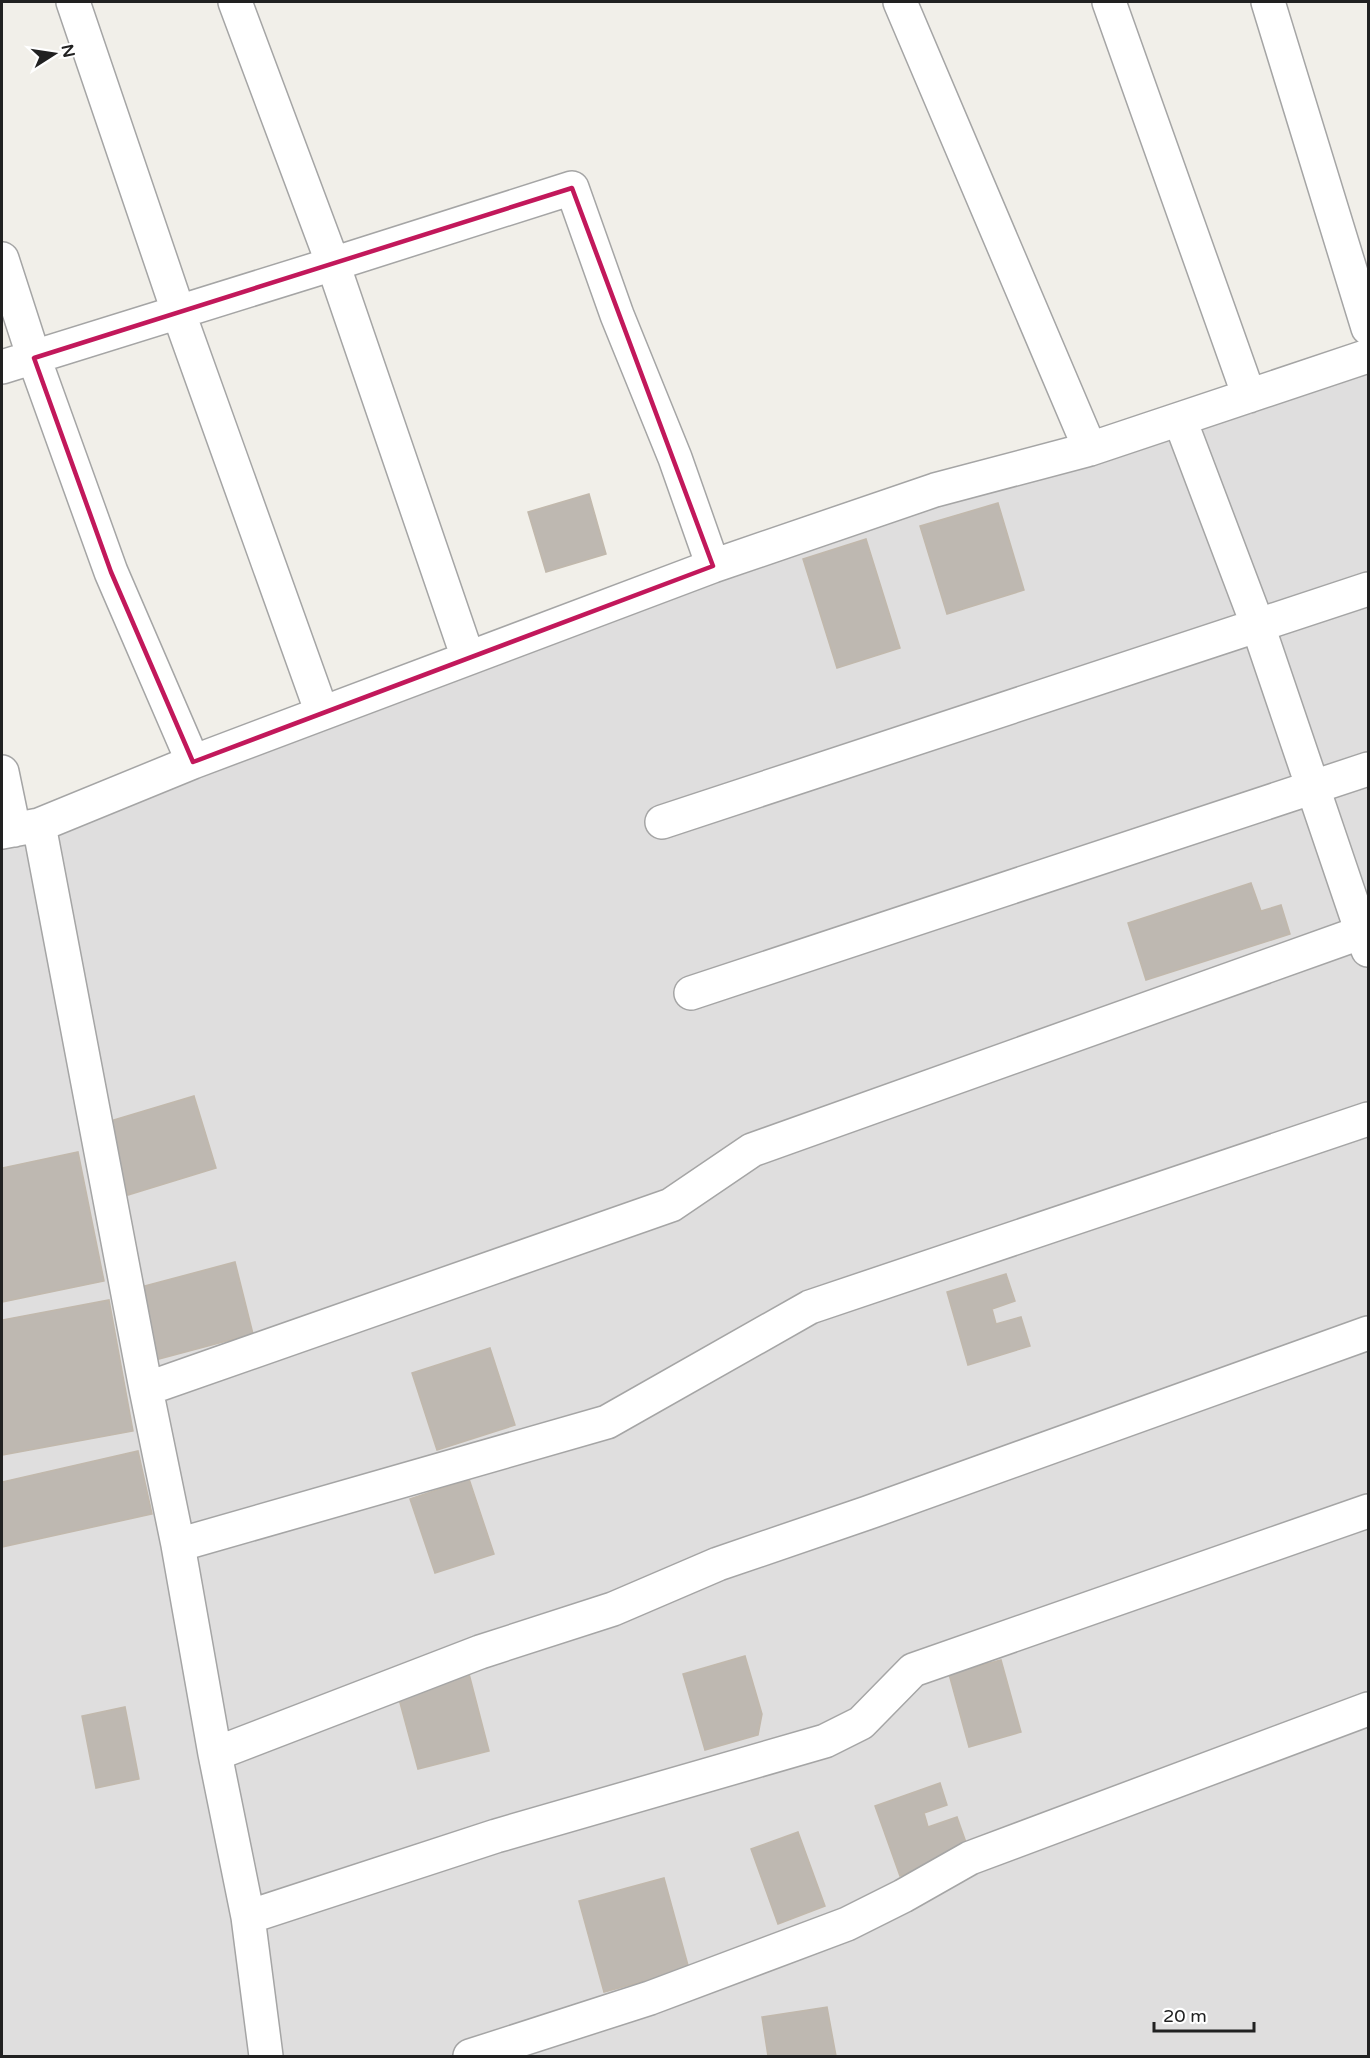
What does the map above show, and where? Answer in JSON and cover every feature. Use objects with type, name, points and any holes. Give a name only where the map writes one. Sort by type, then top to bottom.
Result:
[{"type":"street","points":[[73,2],[178,311],[322,714]]},
{"type":"street","points":[[235,2],[333,264],[468,658]]},
{"type":"street","points":[[900,2],[1090,449]]},
{"type":"street","points":[[1109,2],[1250,396]]},
{"type":"street","points":[[1268,2],[1368,328]]},
{"type":"street","points":[[2,367],[572,188],[617,315],[675,458],[713,566]]},
{"type":"street","points":[[2,259],[34,358],[111,572],[193,762]]},
{"type":"street","points":[[18,829],[713,566],[935,490],[1090,449],[1368,356]]},
{"type":"street","points":[[146,1389],[670,1204],[752,1150],[1366,937],[1258,626],[1180,420]]},
{"type":"street","points":[[662,822],[1368,589]]},
{"type":"street","points":[[691,993],[1368,769]]},
{"type":"street","points":[[2,772],[18,829],[146,1389],[178,1545],[215,1754],[248,1917],[266,2056]]},
{"type":"street","points":[[178,1545],[607,1422],[810,1307],[1368,1119]]},
{"type":"street","points":[[215,1754],[480,1652],[613,1609],[718,1564],[867,1513],[1368,1333]]},
{"type":"street","points":[[248,1917],[496,1836],[825,1741],[861,1723],[913,1670],[1368,1511]]},
{"type":"street","points":[[470,2056],[650,1998],[848,1924],[970,1858],[1368,1709]]},
{"type":"highlighted area","points":[[572,188],[713,566],[193,762],[111,572],[34,358]]},
{"type":"shaded area","points":[[1368,340],[1368,2056],[2,2056],[2,825]]},
{"type":"building","points":[[589,494],[606,554],[546,572],[528,512]]},
{"type":"building","points":[[998,503],[1024,590],[947,614],[920,526]]},
{"type":"building","points":[[866,539],[900,648],[837,668],[803,559]]},
{"type":"building","points":[[1251,883],[1261,911],[1281,905],[1290,934],[1146,980],[1128,923]]},
{"type":"building","points":[[194,1096],[216,1168],[128,1195],[107,1122]]},
{"type":"building","points":[[78,1152],[104,1281],[2,1302],[2,1168]]},
{"type":"building","points":[[235,1262],[253,1334],[155,1360],[137,1288]]},
{"type":"building","points":[[1006,1274],[1015,1301],[992,1309],[996,1324],[1021,1317],[1030,1346],[968,1365],[947,1292]]},
{"type":"building","points":[[109,1300],[133,1431],[2,1455],[2,1320]]},
{"type":"building","points":[[490,1348],[515,1425],[437,1450],[412,1373]]},
{"type":"building","points":[[138,1451],[152,1514],[2,1547],[2,1482]]},
{"type":"building","points":[[469,1479],[494,1554],[435,1573],[410,1499]]},
{"type":"building","points":[[745,1656],[762,1714],[758,1735],[705,1750],[683,1674]]},
{"type":"building","points":[[1001,1660],[1021,1732],[969,1747],[949,1674]]},
{"type":"building","points":[[468,1670],[489,1751],[418,1769],[396,1688]]},
{"type":"building","points":[[125,1707],[139,1779],[96,1788],[82,1716]]},
{"type":"building","points":[[940,1783],[947,1805],[924,1813],[928,1827],[957,1817],[969,1851],[900,1876],[875,1806]]},
{"type":"building","points":[[798,1832],[825,1906],[778,1924],[751,1849]]},
{"type":"building","points":[[664,1878],[689,1969],[604,1992],[579,1901]]},
{"type":"building","points":[[827,2007],[836,2056],[768,2056],[762,2017]]}]
